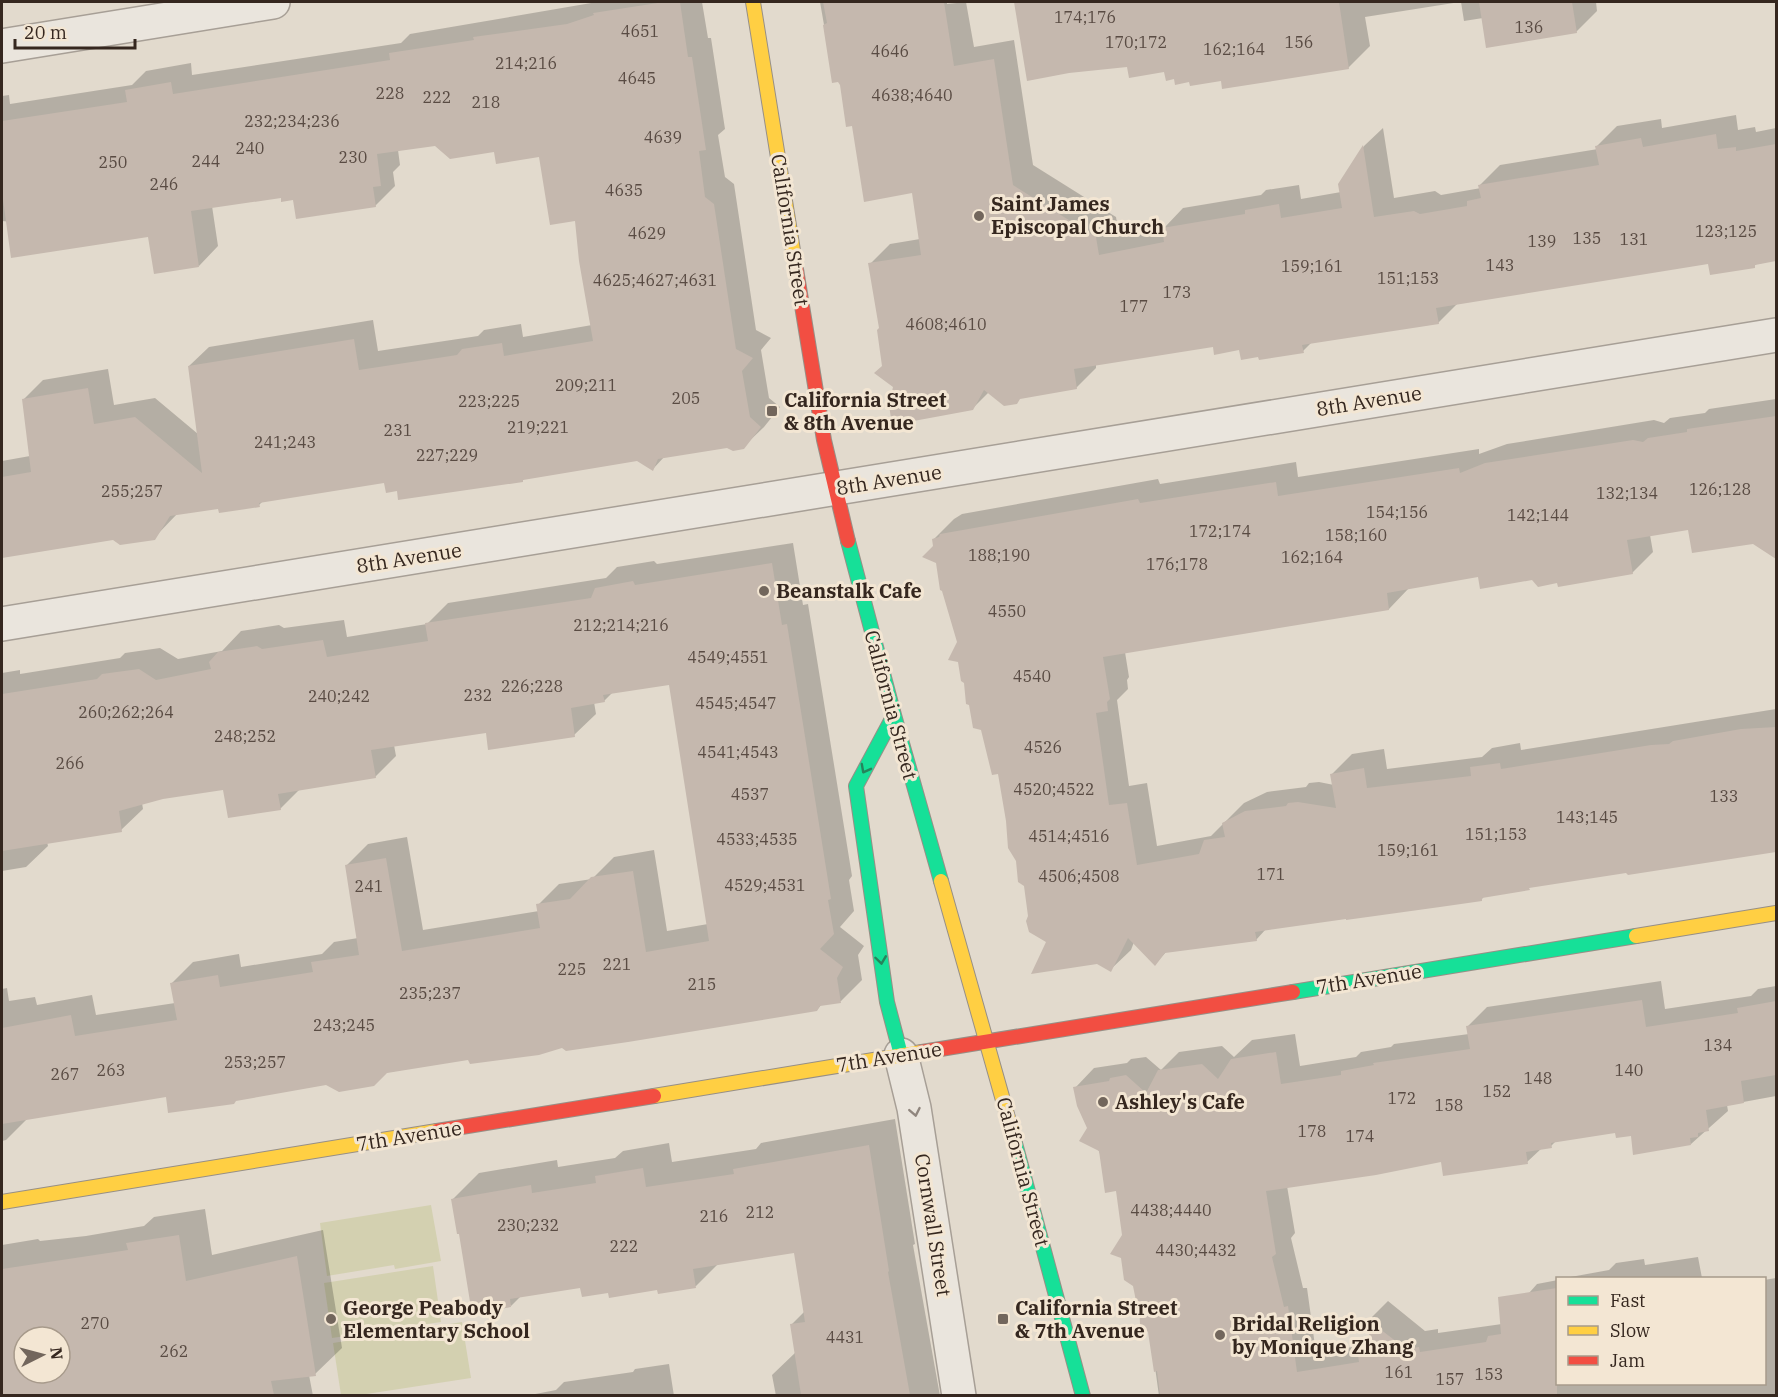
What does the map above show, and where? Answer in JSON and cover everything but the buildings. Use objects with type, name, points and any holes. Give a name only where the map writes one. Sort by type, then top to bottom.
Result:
[{"type":"street","points":[[2,46],[273,2]]},
{"type":"street","name":"California Street","points":[[753,2],[824,441],[834,489],[893,717],[987,1041],[1083,1395]]},
{"type":"street","name":"8th Avenue","points":[[2,624],[1776,335]]},
{"type":"street","points":[[893,717],[856,786],[887,1002],[901,1055]]},
{"type":"street","name":"7th Avenue","points":[[2,1202],[1776,912]]},
{"type":"street","name":"Cornwall Street","points":[[901,1055],[914,1108],[959,1395]]},
{"type":"shaded area","points":[[431,1205],[441,1261],[395,1269],[394,1265],[327,1276],[320,1223]]},
{"type":"shaded area","points":[[433,1266],[441,1322],[332,1338],[324,1283]]},
{"type":"shaded area","points":[[462,1322],[471,1378],[360,1395],[341,1395],[333,1343]]},
{"type":"traffic: fast","points":[[848,541],[941,881]]},
{"type":"traffic: fast","points":[[893,717],[856,786],[887,1002],[901,1055]]},
{"type":"traffic: fast","points":[[1293,992],[1636,936]]},
{"type":"traffic: fast","points":[[1012,1132],[1083,1396]]},
{"type":"traffic: slow","points":[[753,2],[795,263]]},
{"type":"traffic: slow","points":[[941,881],[1012,1132]]},
{"type":"traffic: slow","points":[[1636,936],[1776,913]]},
{"type":"traffic: slow","points":[[654,1096],[922,1052]]},
{"type":"traffic: slow","points":[[2,1202],[437,1131]]},
{"type":"traffic: jam","points":[[795,263],[824,440],[848,541]]},
{"type":"traffic: jam","points":[[922,1052],[1293,992]]},
{"type":"traffic: jam","points":[[437,1131],[654,1096]]},
{"type":"place","name":"Saint James Episcopal Church","points":[[979,216]]},
{"type":"place","name":"California Street & 8th Avenue","points":[[772,411]]},
{"type":"place","name":"Beanstalk Cafe","points":[[764,591]]},
{"type":"place","name":"Ashley's Cafe","points":[[1103,1102]]},
{"type":"place","name":"George Peabody Elementary School","points":[[331,1319]]},
{"type":"place","name":"California Street & 7th Avenue","points":[[1003,1319]]},
{"type":"place","name":"Bridal Religion by Monique Zhang","points":[[1220,1335]]}]
